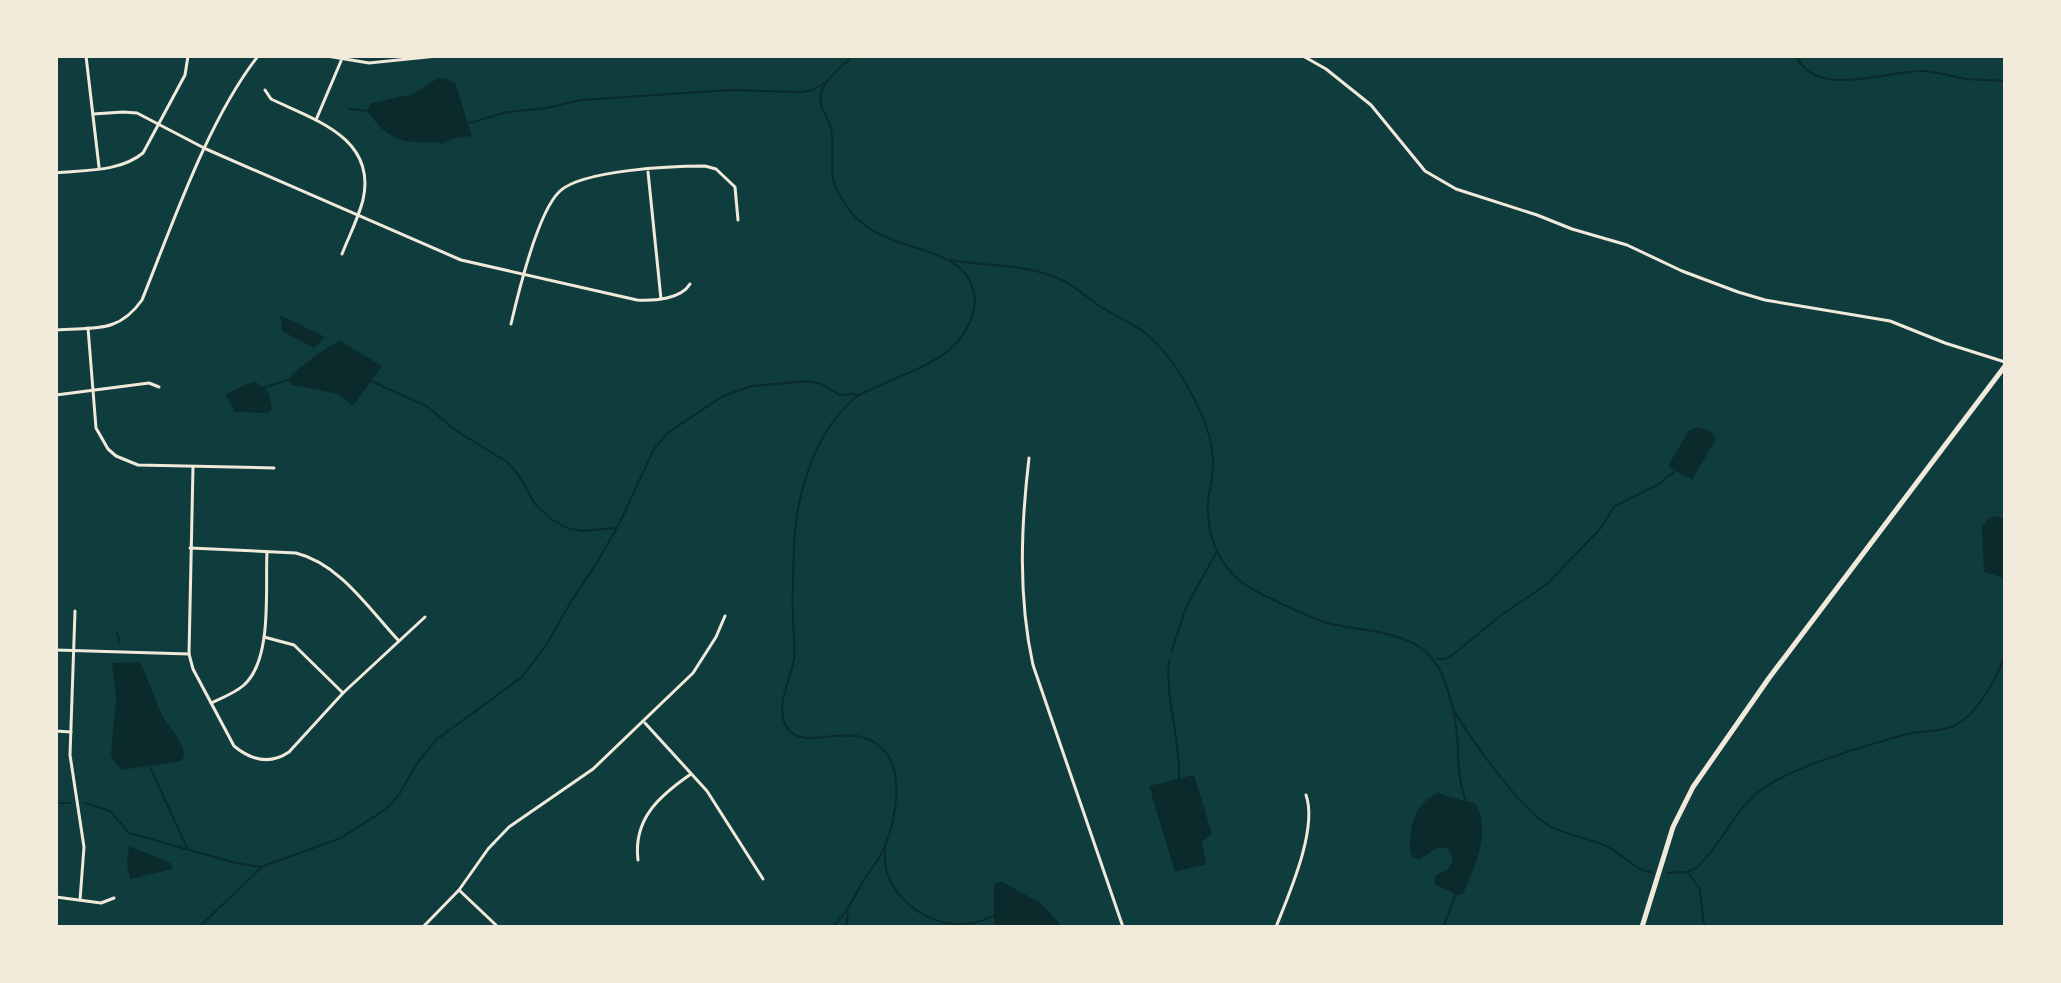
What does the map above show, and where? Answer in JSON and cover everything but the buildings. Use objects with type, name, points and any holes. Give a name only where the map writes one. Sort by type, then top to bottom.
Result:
[{"type":"highway","points":[[1642,927],[1673,827],[1693,787],[1763,687],[2005,364]]},
{"type":"street","points":[[86,56],[99,169]]},
{"type":"street","points":[[56,173],[99,169],[136,159],[148,146],[185,75],[188,56]]},
{"type":"street","points":[[56,330],[117,324],[131,315],[142,300],[206,149],[247,70],[258,56]]},
{"type":"street","points":[[327,56],[369,63],[437,56]]},
{"type":"street","points":[[1303,56],[1326,69],[1371,105],[1425,171],[1456,189],[1627,245],[1682,271],[1738,292],[1765,300],[1890,321],[2005,364]]},
{"type":"street","points":[[316,120],[342,60]]},
{"type":"street","points":[[265,90],[271,99],[316,120],[343,137],[361,162],[364,191],[358,216],[342,254]]},
{"type":"street","points":[[93,114],[130,112],[206,149],[452,257],[630,299],[661,299],[685,292],[690,284]]},
{"type":"street","points":[[511,324],[522,274],[550,205],[562,189],[582,178],[694,166],[716,169],[735,187],[738,220]]},
{"type":"street","points":[[648,171],[661,299]]},
{"type":"street","points":[[88,328],[96,428],[108,449],[116,456],[138,465],[274,468]]},
{"type":"street","points":[[56,395],[149,383],[159,387]]},
{"type":"street","points":[[1029,458],[1023,508],[1025,627],[1033,665],[1123,927]]},
{"type":"street","points":[[193,467],[189,654],[193,669],[234,746],[253,758],[265,760],[282,757],[343,693],[425,617]]},
{"type":"street","points":[[190,548],[296,553],[320,561],[399,641]]},
{"type":"street","points":[[211,703],[243,686],[261,658],[267,551]]},
{"type":"street","points":[[75,611],[71,768],[84,853],[80,900]]},
{"type":"street","points":[[423,927],[459,890],[488,849],[509,827],[593,769],[693,673],[716,637],[725,616]]},
{"type":"street","points":[[264,637],[294,645],[343,693]]},
{"type":"street","points":[[56,650],[189,654]]},
{"type":"street","points":[[644,722],[707,791],[763,879]]},
{"type":"street","points":[[56,731],[71,732]]},
{"type":"street","points":[[638,860],[636,846],[640,825],[653,804],[691,774]]},
{"type":"street","points":[[1276,927],[1298,875],[1310,808],[1306,795]]},
{"type":"street","points":[[459,890],[498,927]]},
{"type":"street","points":[[56,897],[101,903],[114,898]]},
{"type":"water","points":[[438,78],[455,83],[472,136],[454,138],[443,144],[408,141],[382,129],[367,111],[371,103],[413,94]]},
{"type":"water","points":[[280,315],[325,337],[314,348],[282,331]]},
{"type":"water","points":[[340,341],[382,366],[353,406],[338,394],[291,385],[288,380],[312,358]]},
{"type":"water","points":[[256,382],[269,393],[272,409],[269,413],[235,412],[225,394]]},
{"type":"water","points":[[1699,427],[1711,432],[1716,439],[1692,480],[1668,466],[1689,430]]},
{"type":"water","points":[[1990,517],[2005,519],[2005,578],[1984,572],[1982,527]]},
{"type":"water","points":[[140,662],[163,717],[182,746],[184,757],[181,761],[121,770],[111,756],[116,697],[112,663]]},
{"type":"water","points":[[1194,775],[1212,834],[1202,842],[1206,864],[1175,872],[1149,786]]},
{"type":"water","points":[[1437,793],[1476,804],[1480,815],[1480,850],[1463,894],[1458,895],[1434,884],[1436,875],[1448,869],[1453,859],[1447,848],[1438,847],[1419,860],[1410,852],[1417,811]]},
{"type":"water","points":[[129,846],[170,863],[173,869],[130,879],[127,864]]},
{"type":"water","points":[[1001,881],[1040,903],[1063,927],[994,927],[994,883]]},
{"type":"waterway","points":[[832,927],[879,858],[893,820],[896,791],[892,764],[887,754],[874,742],[845,735],[803,738],[793,734],[785,724],[783,700],[795,654],[794,550],[802,490],[816,451],[837,416],[857,396],[929,363],[952,347],[969,324],[975,302],[973,289],[964,273],[951,262],[876,232],[858,220],[836,189],[832,175],[831,130],[821,94],[828,80],[852,56]]},
{"type":"waterway","points":[[1796,56],[1806,69],[1820,77],[1836,80],[1924,71],[1967,79],[2005,81]]},
{"type":"waterway","points":[[470,123],[507,112],[581,100],[730,90],[801,92],[826,82]]},
{"type":"waterway","points":[[350,109],[368,111]]},
{"type":"waterway","points":[[951,260],[1023,268],[1054,277],[1139,329],[1157,344],[1190,390],[1205,425],[1213,458],[1208,500],[1209,523],[1214,545],[1225,564],[1247,586],[1296,611],[1328,623],[1393,636],[1422,649],[1433,660],[1445,682],[1457,734],[1459,774],[1465,799]]},
{"type":"waterway","points":[[263,388],[288,380]]},
{"type":"waterway","points":[[371,381],[428,407],[455,430],[507,462],[518,474],[535,504],[551,519],[567,528],[582,531],[614,528]]},
{"type":"waterway","points":[[85,803],[110,811],[129,833],[261,867],[341,838],[386,809],[436,740],[522,677],[546,645],[599,559],[654,449],[669,432],[723,396],[752,386],[809,381],[840,395],[857,394]]},
{"type":"waterway","points":[[1436,659],[1445,659],[1455,653],[1500,616],[1547,584],[1600,529],[1615,506],[1659,484],[1676,470]]},
{"type":"waterway","points":[[1171,653],[1187,605],[1216,553]]},
{"type":"waterway","points":[[117,633],[120,642]]},
{"type":"waterway","points":[[1667,873],[1687,872],[1696,868],[1747,803],[1782,777],[1874,744],[1907,734],[1950,727],[1964,720],[1979,704],[2005,656]]},
{"type":"waterway","points":[[1169,660],[1169,690],[1179,780]]},
{"type":"waterway","points":[[1455,712],[1497,773],[1537,817],[1555,829],[1606,846],[1640,869],[1653,873]]},
{"type":"waterway","points":[[150,767],[187,848]]},
{"type":"waterway","points":[[56,803],[70,803]]},
{"type":"waterway","points":[[885,847],[889,878],[897,892],[920,913],[949,923],[964,924],[994,915]]},
{"type":"waterway","points":[[199,927],[261,868]]},
{"type":"waterway","points":[[1688,873],[1700,889],[1704,927]]},
{"type":"waterway","points":[[1443,927],[1456,894]]},
{"type":"waterway","points":[[846,927],[848,912]]}]
